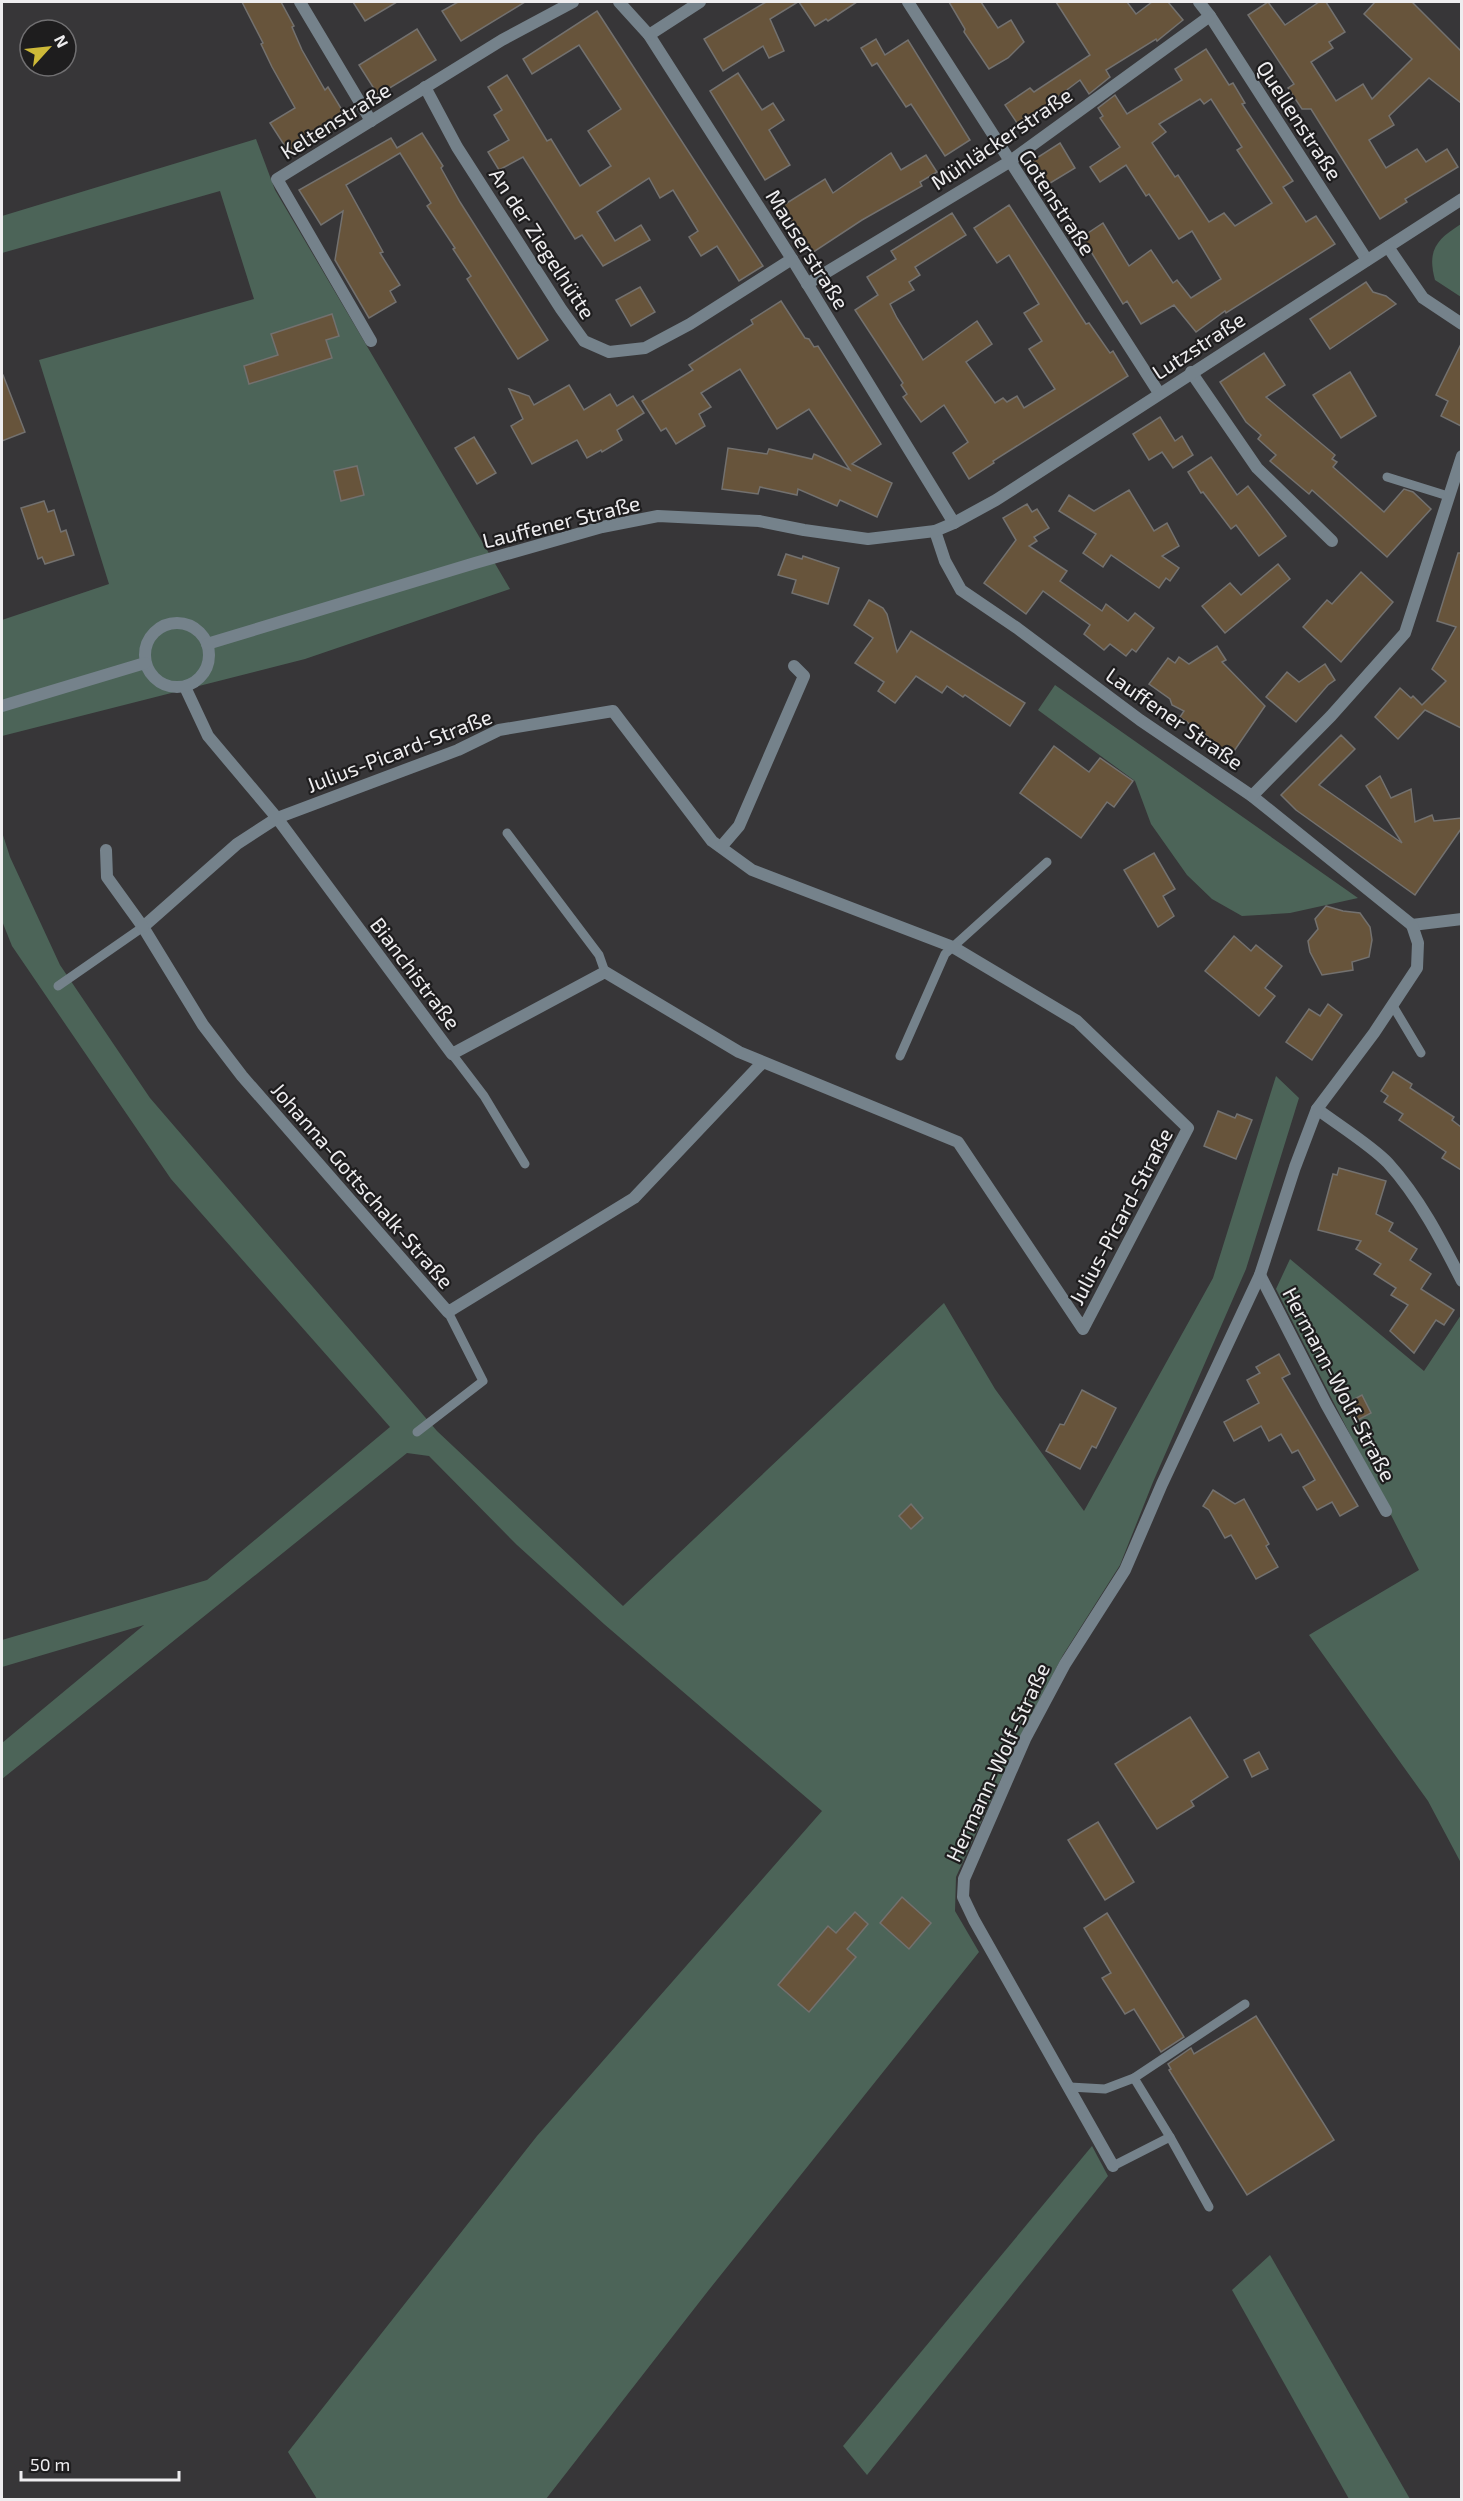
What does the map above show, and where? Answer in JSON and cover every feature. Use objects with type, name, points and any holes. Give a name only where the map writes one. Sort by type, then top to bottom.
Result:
[{"type":"street","points":[[300,2],[371,121]]},
{"type":"street","name":"Keltenstraße","points":[[370,340],[277,178],[502,40],[573,2]]},
{"type":"street","name":"Mauserstraße","points":[[619,2],[649,35],[792,259],[954,523]]},
{"type":"street","points":[[649,35],[700,2]]},
{"type":"street","name":"Gotenstraße","points":[[908,2],[1159,393]]},
{"type":"street","name":"Quellenstraße","points":[[1199,2],[1367,260]]},
{"type":"street","name":"Mühläckerstraße","points":[[807,284],[1009,162],[1210,16]]},
{"type":"street","name":"An der Ziegelhütte","points":[[425,87],[458,147],[561,309],[585,341],[609,352],[645,348],[690,324],[792,259]]},
{"type":"street","name":"Lutzstraße","points":[[954,523],[1005,494],[1461,199]]},
{"type":"street","points":[[1388,247],[1423,298],[1461,324]]},
{"type":"street","points":[[1191,372],[1257,468],[1332,541]]},
{"type":"street","points":[[1252,796],[1330,716],[1405,633],[1461,456]]},
{"type":"street","name":"Lauffener Straße","points":[[207,644],[475,563],[602,527],[658,516],[759,521],[868,539],[935,531],[954,523]]},
{"type":"street","name":"Lauffener Straße","points":[[935,531],[945,561],[961,590],[1017,628],[1140,720],[1252,796],[1412,925]]},
{"type":"street","points":[[179,623],[191,626],[201,634],[207,644],[209,657],[206,670],[197,681],[185,687],[172,688],[160,683],[150,675],[145,663],[144,651],[149,639],[167,624],[179,623]]},
{"type":"street","points":[[2,706],[145,663]]},
{"type":"street","points":[[721,847],[739,826],[804,676],[794,666]]},
{"type":"street","name":"Bianchistraße","points":[[185,687],[208,736],[276,818],[452,1054],[605,972]]},
{"type":"street","name":"Julius-Picard-Straße","points":[[276,818],[458,750],[499,730],[613,711],[712,841],[752,870],[953,947],[1077,1021],[1188,1128],[1083,1329],[958,1142],[762,1063]]},
{"type":"street","points":[[143,927],[237,844],[276,818]]},
{"type":"street","name":"Johanna-Gottschalk-Straße","points":[[106,850],[107,877],[143,927],[203,1025],[242,1076],[448,1312],[634,1198],[762,1063]]},
{"type":"street","points":[[1412,925],[1461,919]]},
{"type":"street","name":"Hermann-Wolf-Straße","points":[[1113,2166],[974,1920],[963,1897],[964,1879],[1025,1739],[1065,1664],[1125,1570],[1162,1484],[1260,1275],[1295,1167],[1317,1109],[1393,1006],[1417,968],[1418,944],[1412,925]]},
{"type":"street","points":[[605,972],[739,1052],[762,1063]]},
{"type":"street","points":[[1317,1109],[1387,1161],[1426,1217],[1461,1281]]},
{"type":"street","name":"Hermann-Wolf-Straße","points":[[1260,1275],[1326,1404],[1386,1511]]},
{"type":"lane","points":[[1387,477],[1448,496]]},
{"type":"lane","points":[[507,833],[599,955],[605,972]]},
{"type":"lane","points":[[900,1056],[945,954],[1047,862]]},
{"type":"lane","points":[[58,986],[143,927]]},
{"type":"lane","points":[[1393,1006],[1421,1053]]},
{"type":"lane","points":[[452,1054],[484,1096],[525,1164]]},
{"type":"lane","points":[[417,1432],[483,1381],[448,1312]]},
{"type":"lane","points":[[1070,2087],[1105,2089],[1134,2078],[1245,2004]]},
{"type":"lane","points":[[1134,2078],[1209,2207]]},
{"type":"lane","points":[[1113,2166],[1170,2137]]},
{"type":"green space","points":[[256,139],[275,190],[510,589],[305,659],[2,736],[2,620],[109,584],[39,360],[254,299],[220,191],[2,253],[2,216]]},
{"type":"green space","points":[[1461,224],[1461,297],[1435,280],[1432,261],[1433,253],[1440,241]]},
{"type":"green space","points":[[1055,685],[1358,898],[1290,913],[1242,916],[1212,899],[1187,875],[1151,824],[1135,781],[1038,710]]},
{"type":"green space","points":[[2,832],[10,857],[60,965],[150,1098],[437,1431],[623,1606],[944,1303],[995,1389],[1084,1511],[1213,1278],[1276,1076],[1299,1098],[1246,1269],[1153,1482],[1120,1565],[1063,1655],[1021,1735],[956,1877],[955,1911],[979,1952],[708,2291],[546,2499],[317,2499],[288,2452],[537,2136],[822,1811],[604,1624],[517,1545],[429,1456],[407,1453],[2,1779],[2,1743],[144,1625],[2,1667],[2,1640],[207,1580],[390,1427],[171,1179],[12,946],[2,921]]},
{"type":"green space","points":[[1290,1259],[1424,1371],[1461,1315],[1461,1863],[1428,1801],[1309,1635],[1419,1570],[1276,1289]]},
{"type":"green space","points":[[1092,2146],[1108,2176],[867,2475],[843,2446]]},
{"type":"green space","points":[[1270,2255],[1410,2499],[1349,2499],[1232,2290]]},
{"type":"building","points":[[242,2],[281,2],[294,26],[292,27],[302,50],[325,90],[328,87],[347,118],[290,154],[270,123],[295,108],[272,67],[261,44],[263,43]]},
{"type":"building","points":[[353,2],[397,2],[365,21]]},
{"type":"building","points":[[458,2],[525,2],[461,41],[442,11]]},
{"type":"building","points":[[766,2],[798,2],[770,19],[784,51],[769,58],[763,46],[723,71],[704,39]]},
{"type":"building","points":[[799,2],[857,2],[828,21],[826,19],[815,26]]},
{"type":"building","points":[[949,2],[981,2],[998,28],[1011,20],[1024,42],[1008,58],[989,69],[964,32],[965,29]]},
{"type":"building","points":[[1056,2],[1127,2],[1136,14],[1152,2],[1168,2],[1183,20],[1157,41],[1156,39],[1106,70],[1110,77],[1089,94],[1080,80],[1019,126],[1005,105],[1030,88],[1034,92],[1090,55]]},
{"type":"building","points":[[1268,2],[1285,25],[1319,2],[1326,2],[1345,32],[1329,42],[1333,48],[1311,62],[1336,101],[1363,84],[1372,99],[1412,59],[1364,14],[1375,2],[1412,2],[1461,51],[1461,103],[1429,78],[1389,116],[1394,125],[1369,140],[1386,168],[1417,149],[1426,162],[1447,149],[1458,167],[1405,199],[1407,202],[1380,219],[1311,109],[1302,109],[1288,88],[1294,84],[1248,15]]},
{"type":"building","points":[[597,11],[763,266],[739,281],[717,246],[701,256],[689,237],[698,231],[673,190],[660,198],[649,178],[597,212],[615,241],[641,225],[650,240],[603,266],[582,235],[575,239],[523,157],[499,170],[488,152],[509,140],[494,115],[502,110],[488,87],[507,75],[547,141],[551,139],[580,186],[611,166],[588,131],[621,109],[579,45],[532,74],[523,59]]},
{"type":"building","points":[[417,29],[436,60],[378,95],[359,65]]},
{"type":"building","points":[[876,39],[885,55],[908,40],[970,140],[945,156],[911,104],[906,107],[877,63],[872,66],[861,48]]},
{"type":"building","points":[[1206,49],[1229,85],[1233,83],[1245,103],[1242,104],[1293,181],[1283,187],[1306,222],[1316,216],[1335,244],[1226,313],[1225,311],[1196,332],[1174,305],[1141,324],[1127,301],[1123,304],[1082,237],[1103,223],[1129,266],[1151,250],[1173,283],[1177,280],[1191,298],[1221,279],[1192,231],[1179,239],[1149,194],[1146,196],[1126,165],[1100,182],[1090,167],[1120,147],[1100,118],[1103,116],[1098,108],[1115,95],[1127,114],[1182,80],[1175,69]],"holes":[[[1200,99],[1204,104],[1211,99],[1242,147],[1237,150],[1272,203],[1235,226],[1224,213],[1209,222],[1178,175],[1175,177],[1152,143],[1166,132],[1159,124]]]},
{"type":"building","points":[[738,73],[762,110],[773,103],[784,120],[769,130],[790,165],[765,180],[710,91]]},
{"type":"building","points":[[422,133],[443,166],[441,168],[460,202],[548,340],[518,359],[467,279],[471,276],[427,206],[431,203],[400,153],[346,185],[383,252],[380,253],[400,285],[390,291],[396,302],[369,318],[335,260],[343,211],[321,225],[299,190],[391,138],[397,148]]},
{"type":"building","points":[[1060,143],[1075,168],[1047,185],[1032,161]]},
{"type":"building","points":[[891,153],[901,170],[926,155],[937,172],[920,182],[922,186],[862,220],[812,253],[782,206],[825,179],[833,193]]},
{"type":"building","points":[[1009,205],[1086,324],[1089,323],[1110,353],[1113,351],[1128,376],[993,461],[994,463],[969,479],[953,453],[968,442],[944,405],[921,422],[903,397],[907,394],[901,385],[903,383],[855,310],[878,295],[867,277],[896,259],[891,251],[952,213],[966,235],[915,267],[920,275],[909,282],[914,290],[890,304],[897,318],[923,360],[977,321],[992,344],[966,362],[995,403],[1003,398],[1007,402],[1017,396],[1024,408],[1055,389],[1029,349],[1042,341],[1024,313],[1039,304],[1009,255],[997,263],[974,228]]},
{"type":"building","points":[[1366,282],[1373,292],[1386,296],[1396,304],[1330,349],[1310,319]]},
{"type":"building","points":[[640,287],[655,312],[631,326],[616,300]]},
{"type":"building","points":[[781,301],[805,338],[809,339],[814,347],[818,346],[881,444],[852,464],[892,483],[877,517],[840,500],[837,506],[798,489],[797,495],[760,487],[758,494],[722,489],[728,448],[767,454],[769,449],[812,459],[814,454],[850,470],[809,409],[777,429],[740,369],[701,393],[711,407],[699,414],[705,426],[676,444],[666,428],[661,431],[642,401],[693,370],[689,365],[753,324],[751,320]]},
{"type":"building","points":[[332,314],[339,336],[326,340],[332,358],[249,384],[244,366],[278,355],[271,334]]},
{"type":"building","points":[[1461,344],[1461,426],[1441,416],[1448,401],[1436,395]]},
{"type":"building","points":[[1264,353],[1285,385],[1266,397],[1335,455],[1332,459],[1337,462],[1333,467],[1384,512],[1404,489],[1413,492],[1431,509],[1387,557],[1312,490],[1309,494],[1270,461],[1276,455],[1258,439],[1261,435],[1246,422],[1220,382]]},
{"type":"building","points":[[1350,372],[1376,416],[1341,438],[1313,395]]},
{"type":"building","points":[[2,375],[25,432],[2,441]]},
{"type":"building","points":[[569,385],[584,410],[610,394],[617,406],[633,396],[644,413],[617,430],[622,440],[602,452],[601,450],[587,458],[577,440],[532,464],[511,426],[523,419],[509,389],[529,396],[534,405]]},
{"type":"building","points":[[1160,417],[1175,441],[1182,436],[1193,455],[1173,468],[1162,452],[1149,460],[1133,434]]},
{"type":"building","points":[[474,437],[496,473],[477,484],[455,448]]},
{"type":"building","points":[[1211,457],[1237,495],[1248,486],[1286,536],[1259,556],[1236,525],[1231,529],[1203,492],[1201,493],[1188,472]]},
{"type":"building","points":[[357,466],[364,495],[341,501],[334,471]]},
{"type":"building","points":[[1129,490],[1154,531],[1167,523],[1179,546],[1162,556],[1179,568],[1170,581],[1166,578],[1159,588],[1111,555],[1103,567],[1083,553],[1096,534],[1059,511],[1069,495],[1094,511]]},
{"type":"building","points":[[44,501],[48,512],[54,510],[61,532],[66,530],[74,555],[45,564],[42,557],[38,559],[21,508]]},
{"type":"building","points":[[1027,504],[1032,512],[1037,509],[1049,528],[1034,537],[1037,541],[1029,546],[1067,571],[1060,581],[1102,611],[1106,604],[1128,621],[1135,613],[1154,628],[1136,652],[1132,649],[1126,656],[1110,644],[1104,650],[1084,634],[1090,625],[1043,591],[1026,614],[984,583],[1016,540],[1003,518]]},
{"type":"building","points":[[1458,553],[1461,553],[1461,728],[1425,710],[1398,739],[1375,717],[1400,688],[1422,705],[1446,681],[1432,669],[1456,627],[1437,621]]},
{"type":"building","points":[[786,554],[802,559],[803,556],[839,568],[828,604],[792,593],[796,580],[778,575]]},
{"type":"building","points":[[1278,564],[1290,579],[1225,633],[1202,606],[1230,583],[1241,595]]},
{"type":"building","points":[[1361,572],[1393,602],[1341,662],[1303,627],[1327,600],[1332,604]]},
{"type":"building","points":[[869,600],[883,608],[887,614],[897,652],[911,631],[1025,703],[1010,726],[965,695],[963,697],[947,686],[942,693],[916,676],[895,703],[878,691],[884,682],[855,663],[873,638],[854,625]]},
{"type":"building","points":[[1217,646],[1226,660],[1222,662],[1265,706],[1230,757],[1207,739],[1208,737],[1180,717],[1184,711],[1172,705],[1170,699],[1149,684],[1168,658],[1175,663],[1179,657],[1189,664]]},
{"type":"building","points":[[1325,664],[1335,680],[1296,722],[1266,697],[1287,672],[1299,682]]},
{"type":"building","points":[[1341,735],[1355,749],[1319,785],[1402,843],[1366,786],[1380,776],[1391,798],[1411,789],[1415,822],[1432,815],[1434,821],[1461,818],[1461,829],[1415,895],[1296,810],[1281,795]]},
{"type":"building","points":[[1054,746],[1089,772],[1100,758],[1133,781],[1114,807],[1107,802],[1081,838],[1020,793]]},
{"type":"building","points":[[1154,853],[1175,889],[1163,896],[1174,916],[1158,927],[1124,870]]},
{"type":"building","points":[[1326,906],[1360,913],[1370,927],[1372,940],[1369,957],[1352,962],[1353,970],[1322,975],[1310,952],[1308,941],[1318,929],[1315,919]]},
{"type":"building","points":[[1234,936],[1251,951],[1256,945],[1282,966],[1265,988],[1275,996],[1259,1016],[1205,971]]},
{"type":"building","points":[[1328,1004],[1342,1015],[1312,1060],[1286,1042],[1309,1009],[1320,1016]]},
{"type":"building","points":[[1393,1072],[1412,1084],[1410,1088],[1454,1117],[1452,1120],[1461,1127],[1461,1170],[1442,1158],[1446,1152],[1399,1120],[1403,1114],[1384,1102],[1388,1096],[1381,1091]]},
{"type":"building","points":[[1218,1111],[1235,1118],[1237,1114],[1252,1120],[1236,1159],[1204,1146]]},
{"type":"building","points":[[1339,1168],[1386,1181],[1376,1214],[1393,1223],[1389,1231],[1417,1249],[1410,1260],[1431,1274],[1421,1289],[1454,1310],[1444,1325],[1436,1320],[1414,1353],[1390,1331],[1408,1305],[1391,1295],[1396,1288],[1374,1274],[1381,1264],[1356,1249],[1361,1241],[1318,1230],[1333,1174],[1337,1175]]},
{"type":"building","points":[[1279,1354],[1290,1374],[1282,1378],[1358,1506],[1340,1516],[1332,1502],[1317,1510],[1303,1487],[1315,1480],[1298,1450],[1292,1453],[1281,1434],[1269,1441],[1261,1426],[1234,1441],[1224,1422],[1259,1403],[1247,1380],[1260,1373],[1256,1367]]},
{"type":"building","points":[[1082,1390],[1116,1408],[1096,1448],[1092,1446],[1080,1469],[1046,1451],[1060,1424],[1064,1425]]},
{"type":"building","points":[[1362,1395],[1371,1413],[1354,1422],[1345,1404]]},
{"type":"building","points":[[1213,1490],[1235,1504],[1244,1499],[1269,1544],[1266,1546],[1278,1567],[1256,1579],[1231,1535],[1225,1538],[1209,1510],[1203,1506]]},
{"type":"building","points":[[911,1504],[923,1518],[911,1529],[899,1516]]},
{"type":"building","points":[[1190,1717],[1228,1777],[1191,1801],[1194,1806],[1157,1829],[1115,1764]]},
{"type":"building","points":[[1259,1752],[1268,1769],[1252,1777],[1244,1760]]},
{"type":"building","points":[[1098,1822],[1134,1882],[1105,1900],[1068,1840]]},
{"type":"building","points":[[902,1897],[931,1923],[909,1949],[880,1923]]},
{"type":"building","points":[[855,1912],[868,1924],[847,1949],[856,1957],[809,2012],[778,1985],[828,1926],[836,1933]]},
{"type":"building","points":[[1107,1913],[1184,2037],[1161,2052],[1134,2009],[1125,2014],[1102,1978],[1111,1973],[1084,1928]]},
{"type":"building","points":[[1256,2016],[1334,2140],[1247,2195],[1169,2070],[1171,2069],[1168,2064],[1191,2048],[1194,2054]]}]
